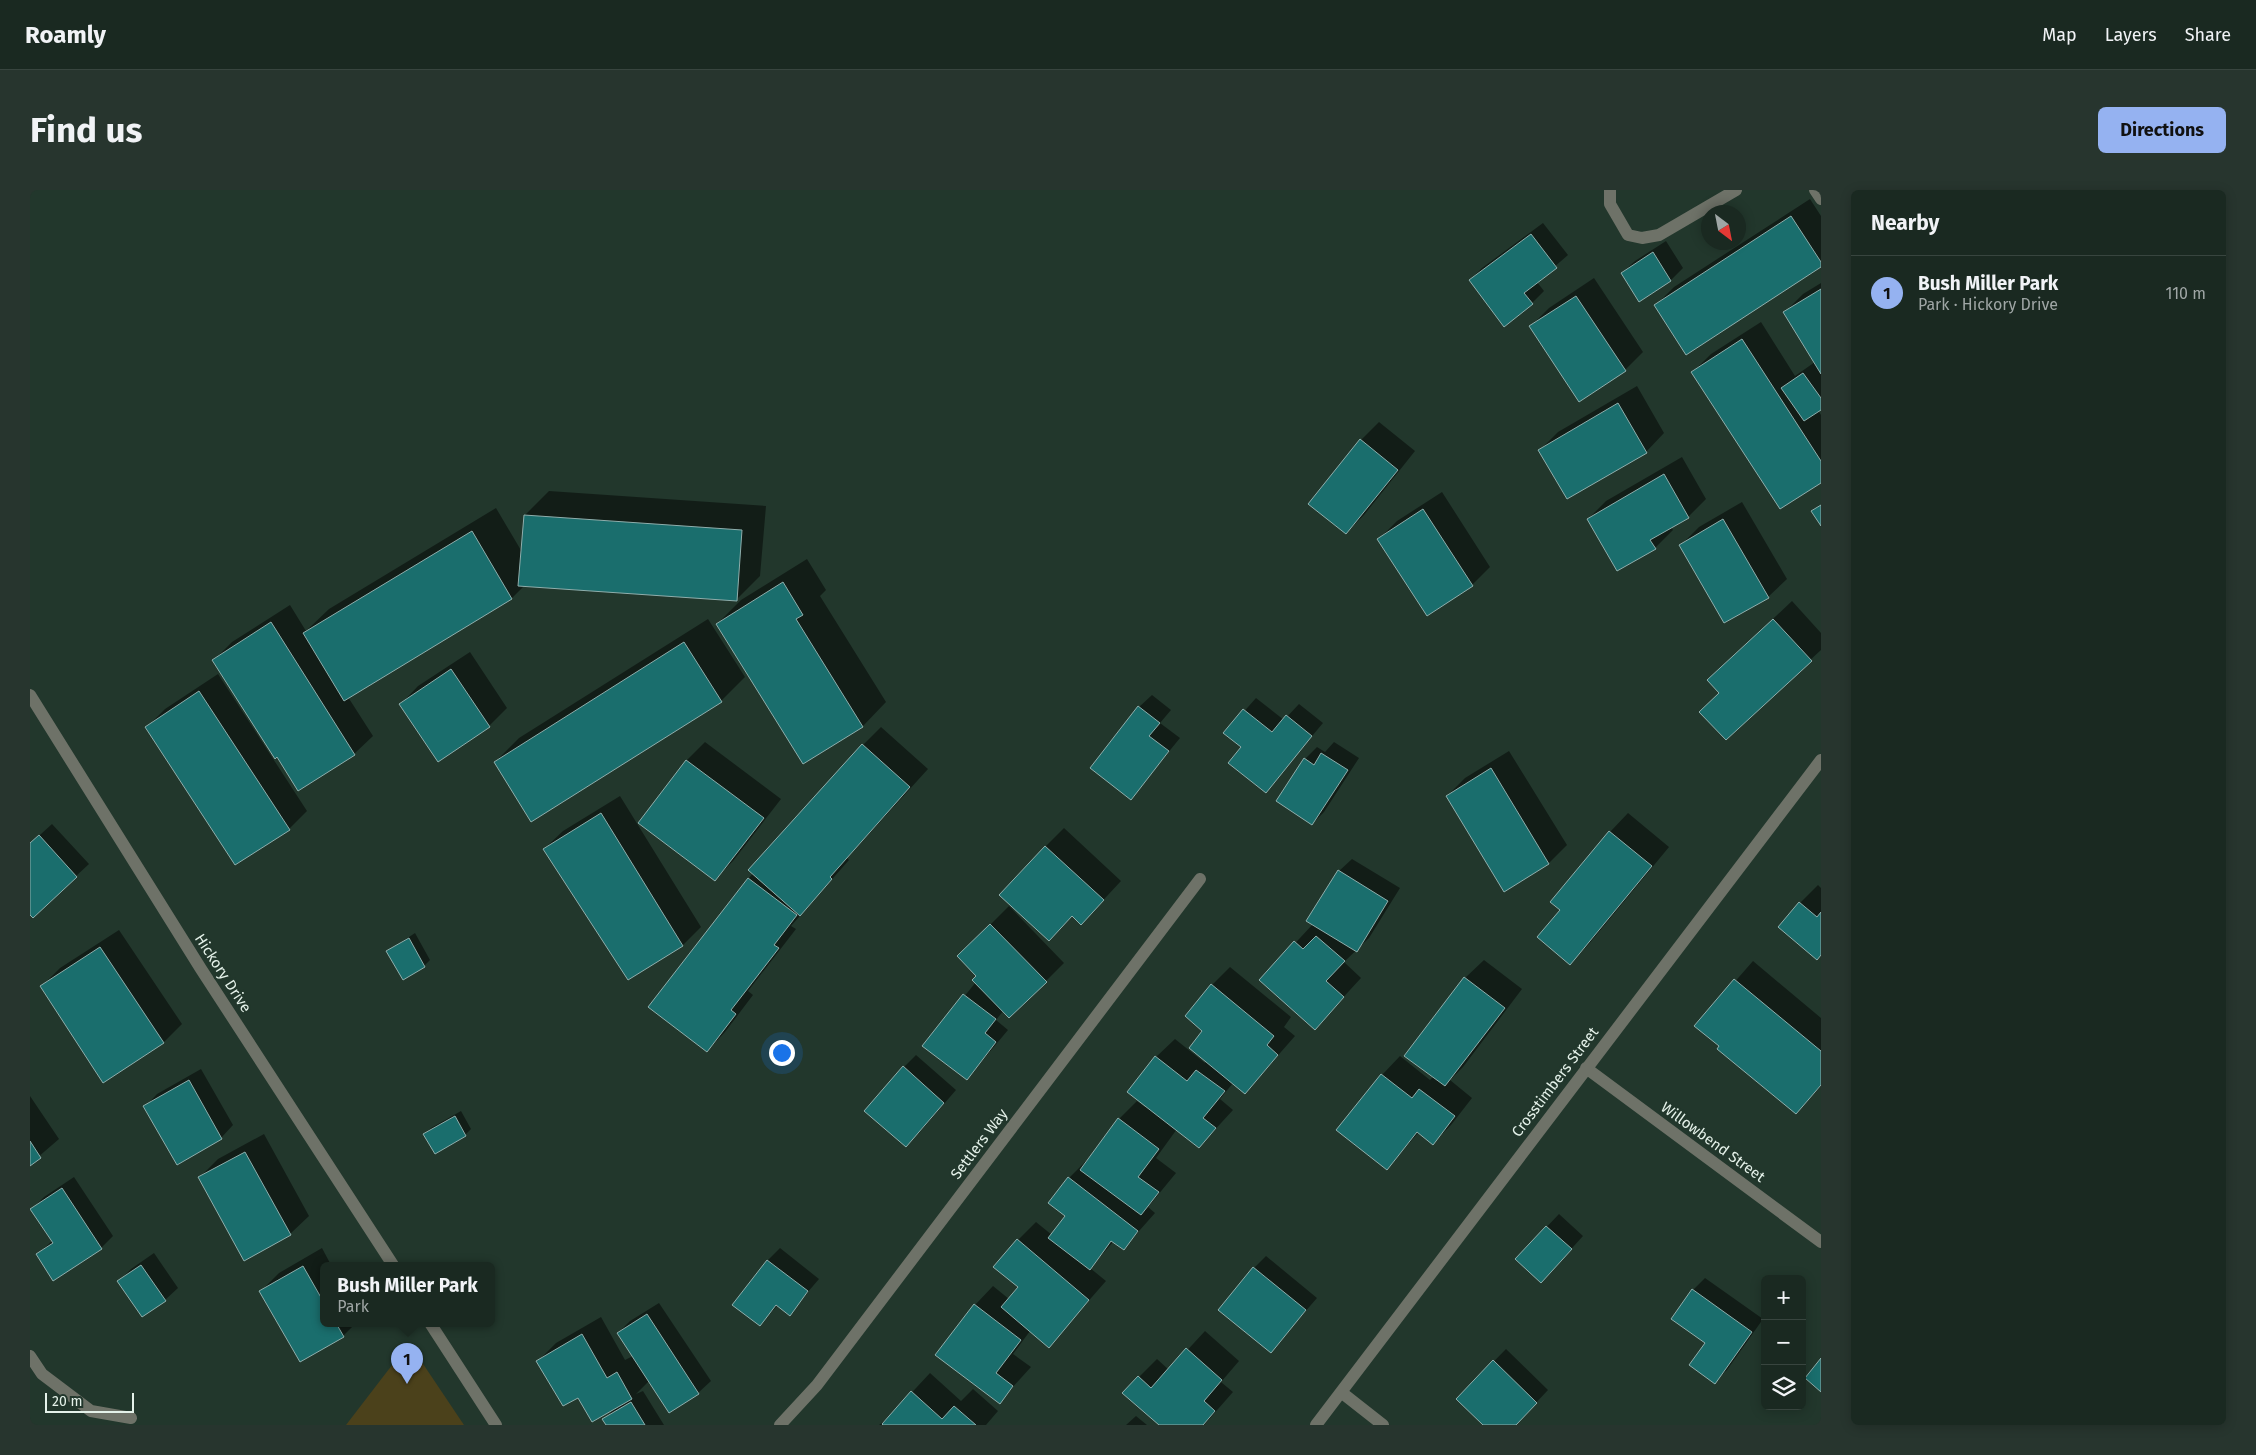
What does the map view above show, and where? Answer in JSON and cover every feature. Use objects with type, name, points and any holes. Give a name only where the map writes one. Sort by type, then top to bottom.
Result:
[{"type":"street","points":[[1610,190],[1610,204],[1628,235],[1642,238],[1659,235],[1736,190]]},
{"type":"street","points":[[1815,190],[1821,199]]},
{"type":"street","name":"Hickory Drive","points":[[30,695],[201,969],[391,1262]]},
{"type":"street","name":"Crosstimbers Street","points":[[1316,1425],[1821,760]]},
{"type":"street","name":"Settlers Way","points":[[780,1425],[816,1385],[1200,880]]},
{"type":"street","name":"Willowbend Street","points":[[1586,1068],[1821,1242]]},
{"type":"street","points":[[433,1327],[496,1425]]},
{"type":"street","points":[[30,1356],[42,1374],[91,1411],[131,1418]]},
{"type":"street","points":[[1341,1392],[1383,1425]]},
{"type":"shaded area","points":[[409,1343],[464,1425],[346,1425]]},
{"type":"building","points":[[1791,216],[1821,262],[1821,267],[1686,355],[1654,305],[1739,250],[1746,250],[1746,245]]},
{"type":"building","points":[[1531,234],[1557,268],[1524,293],[1533,304],[1504,327],[1469,280]]},
{"type":"building","points":[[1653,252],[1671,281],[1639,302],[1621,273]]},
{"type":"building","points":[[1821,289],[1821,374],[1783,312]]},
{"type":"building","points":[[1576,296],[1626,371],[1579,402],[1529,326]]},
{"type":"building","points":[[1742,339],[1821,461],[1821,483],[1780,509],[1691,372]]},
{"type":"building","points":[[1803,373],[1821,398],[1821,410],[1804,421],[1781,388]]},
{"type":"building","points":[[1618,403],[1647,453],[1567,499],[1538,450]]},
{"type":"building","points":[[1360,439],[1398,470],[1346,534],[1308,504]]},
{"type":"building","points":[[1664,474],[1689,518],[1650,540],[1656,549],[1617,571],[1587,519]]},
{"type":"building","points":[[1821,505],[1821,526],[1811,511]]},
{"type":"building","points":[[1423,509],[1473,586],[1427,616],[1377,539]]},
{"type":"building","points":[[524,515],[742,530],[737,601],[518,586]]},
{"type":"building","points":[[1723,519],[1769,598],[1724,623],[1679,545]]},
{"type":"building","points":[[472,531],[512,599],[344,701],[303,633]]},
{"type":"building","points":[[783,582],[803,615],[796,619],[863,727],[803,764],[716,624]]},
{"type":"building","points":[[1773,619],[1812,661],[1726,740],[1699,712],[1719,693],[1707,680]]},
{"type":"building","points":[[271,622],[355,755],[298,791],[277,757],[275,759],[212,660]]},
{"type":"building","points":[[684,642],[722,702],[531,822],[494,762]]},
{"type":"building","points":[[451,669],[490,727],[438,762],[399,704]]},
{"type":"building","points":[[199,691],[290,830],[235,865],[145,727]]},
{"type":"building","points":[[1138,706],[1160,723],[1149,736],[1169,751],[1131,800],[1090,768]]},
{"type":"building","points":[[1243,709],[1272,732],[1286,715],[1312,736],[1266,793],[1228,763],[1241,747],[1223,733]]},
{"type":"building","points":[[862,744],[910,787],[830,877],[832,879],[800,916],[748,870]]},
{"type":"building","points":[[1321,753],[1348,770],[1312,825],[1276,801],[1304,758],[1314,765]]},
{"type":"building","points":[[686,760],[764,818],[715,881],[638,823]]},
{"type":"building","points":[[1491,768],[1549,864],[1504,892],[1446,796]]},
{"type":"building","points":[[601,813],[683,946],[628,980],[543,849]]},
{"type":"building","points":[[1609,831],[1652,866],[1570,965],[1537,937],[1560,910],[1550,902]]},
{"type":"building","points":[[39,835],[77,877],[33,918],[30,915],[30,843]]},
{"type":"building","points":[[1045,846],[1104,900],[1081,925],[1072,916],[1049,941],[999,895]]},
{"type":"building","points":[[1338,870],[1388,901],[1357,952],[1306,921]]},
{"type":"building","points":[[748,878],[797,915],[774,945],[779,948],[731,1010],[736,1014],[707,1052],[648,1007]]},
{"type":"building","points":[[1799,902],[1817,917],[1821,912],[1821,955],[1817,960],[1778,927]]},
{"type":"building","points":[[990,924],[1047,982],[1009,1018],[972,980],[976,976],[957,956]]},
{"type":"building","points":[[1316,936],[1345,961],[1326,981],[1344,997],[1315,1030],[1259,980],[1294,941],[1303,949]]},
{"type":"building","points":[[409,938],[425,967],[403,980],[386,951]]},
{"type":"building","points":[[100,947],[164,1043],[103,1083],[40,986]]},
{"type":"building","points":[[1464,977],[1505,1008],[1445,1086],[1404,1056]]},
{"type":"building","points":[[1734,979],[1821,1051],[1821,1085],[1796,1114],[1717,1049],[1719,1046],[1694,1026]]},
{"type":"building","points":[[1211,984],[1274,1036],[1267,1045],[1278,1055],[1245,1094],[1189,1048],[1202,1031],[1185,1016]]},
{"type":"building","points":[[963,994],[996,1019],[985,1033],[996,1042],[967,1080],[922,1046]]},
{"type":"building","points":[[1155,1056],[1187,1081],[1196,1070],[1225,1091],[1203,1118],[1216,1128],[1199,1148],[1127,1092]]},
{"type":"building","points":[[903,1066],[944,1103],[906,1147],[864,1111]]},
{"type":"building","points":[[1381,1074],[1412,1098],[1419,1089],[1455,1116],[1433,1145],[1417,1132],[1387,1170],[1336,1130]]},
{"type":"building","points":[[189,1080],[222,1139],[177,1165],[143,1106]]},
{"type":"building","points":[[455,1116],[466,1136],[435,1154],[423,1134]]},
{"type":"building","points":[[1118,1118],[1159,1149],[1138,1177],[1159,1192],[1141,1215],[1080,1170]]},
{"type":"building","points":[[30,1141],[41,1158],[30,1166]]},
{"type":"building","points":[[245,1152],[291,1235],[244,1261],[198,1177]]},
{"type":"building","points":[[1068,1177],[1138,1231],[1124,1250],[1111,1241],[1090,1270],[1048,1238],[1065,1216],[1048,1203]]},
{"type":"building","points":[[62,1188],[102,1249],[53,1281],[36,1254],[53,1243],[30,1209]]},
{"type":"building","points":[[1546,1226],[1572,1249],[1541,1283],[1515,1259]]},
{"type":"building","points":[[1017,1239],[1089,1300],[1049,1348],[1001,1307],[1018,1287],[993,1267]]},
{"type":"building","points":[[767,1260],[808,1291],[790,1316],[776,1305],[760,1326],[732,1305]]},
{"type":"building","points":[[141,1265],[166,1301],[142,1317],[117,1281]]},
{"type":"building","points":[[303,1266],[320,1296],[320,1327],[338,1327],[344,1337],[300,1362],[259,1291]]},
{"type":"building","points":[[1253,1267],[1306,1310],[1271,1353],[1218,1310]]},
{"type":"building","points":[[1692,1289],[1752,1332],[1715,1384],[1689,1365],[1705,1343],[1671,1319]]},
{"type":"building","points":[[974,1304],[1021,1340],[996,1373],[1013,1386],[1000,1404],[935,1355]]},
{"type":"building","points":[[647,1314],[699,1394],[669,1413],[617,1333]]},
{"type":"building","points":[[582,1334],[607,1378],[617,1372],[632,1399],[592,1422],[578,1398],[563,1406],[536,1361]]},
{"type":"building","points":[[1186,1348],[1222,1380],[1204,1401],[1215,1411],[1203,1425],[1159,1425],[1122,1393],[1138,1376],[1151,1388]]},
{"type":"building","points":[[1821,1358],[1821,1392],[1806,1377]]},
{"type":"building","points":[[1493,1360],[1537,1403],[1516,1425],[1483,1425],[1456,1399]]},
{"type":"building","points":[[911,1391],[942,1419],[954,1406],[976,1425],[883,1425]]},
{"type":"building","points":[[631,1402],[645,1425],[606,1425],[602,1419]]},
{"type":"place","name":"Bush Miller Park","points":[[407,1384]]}]
